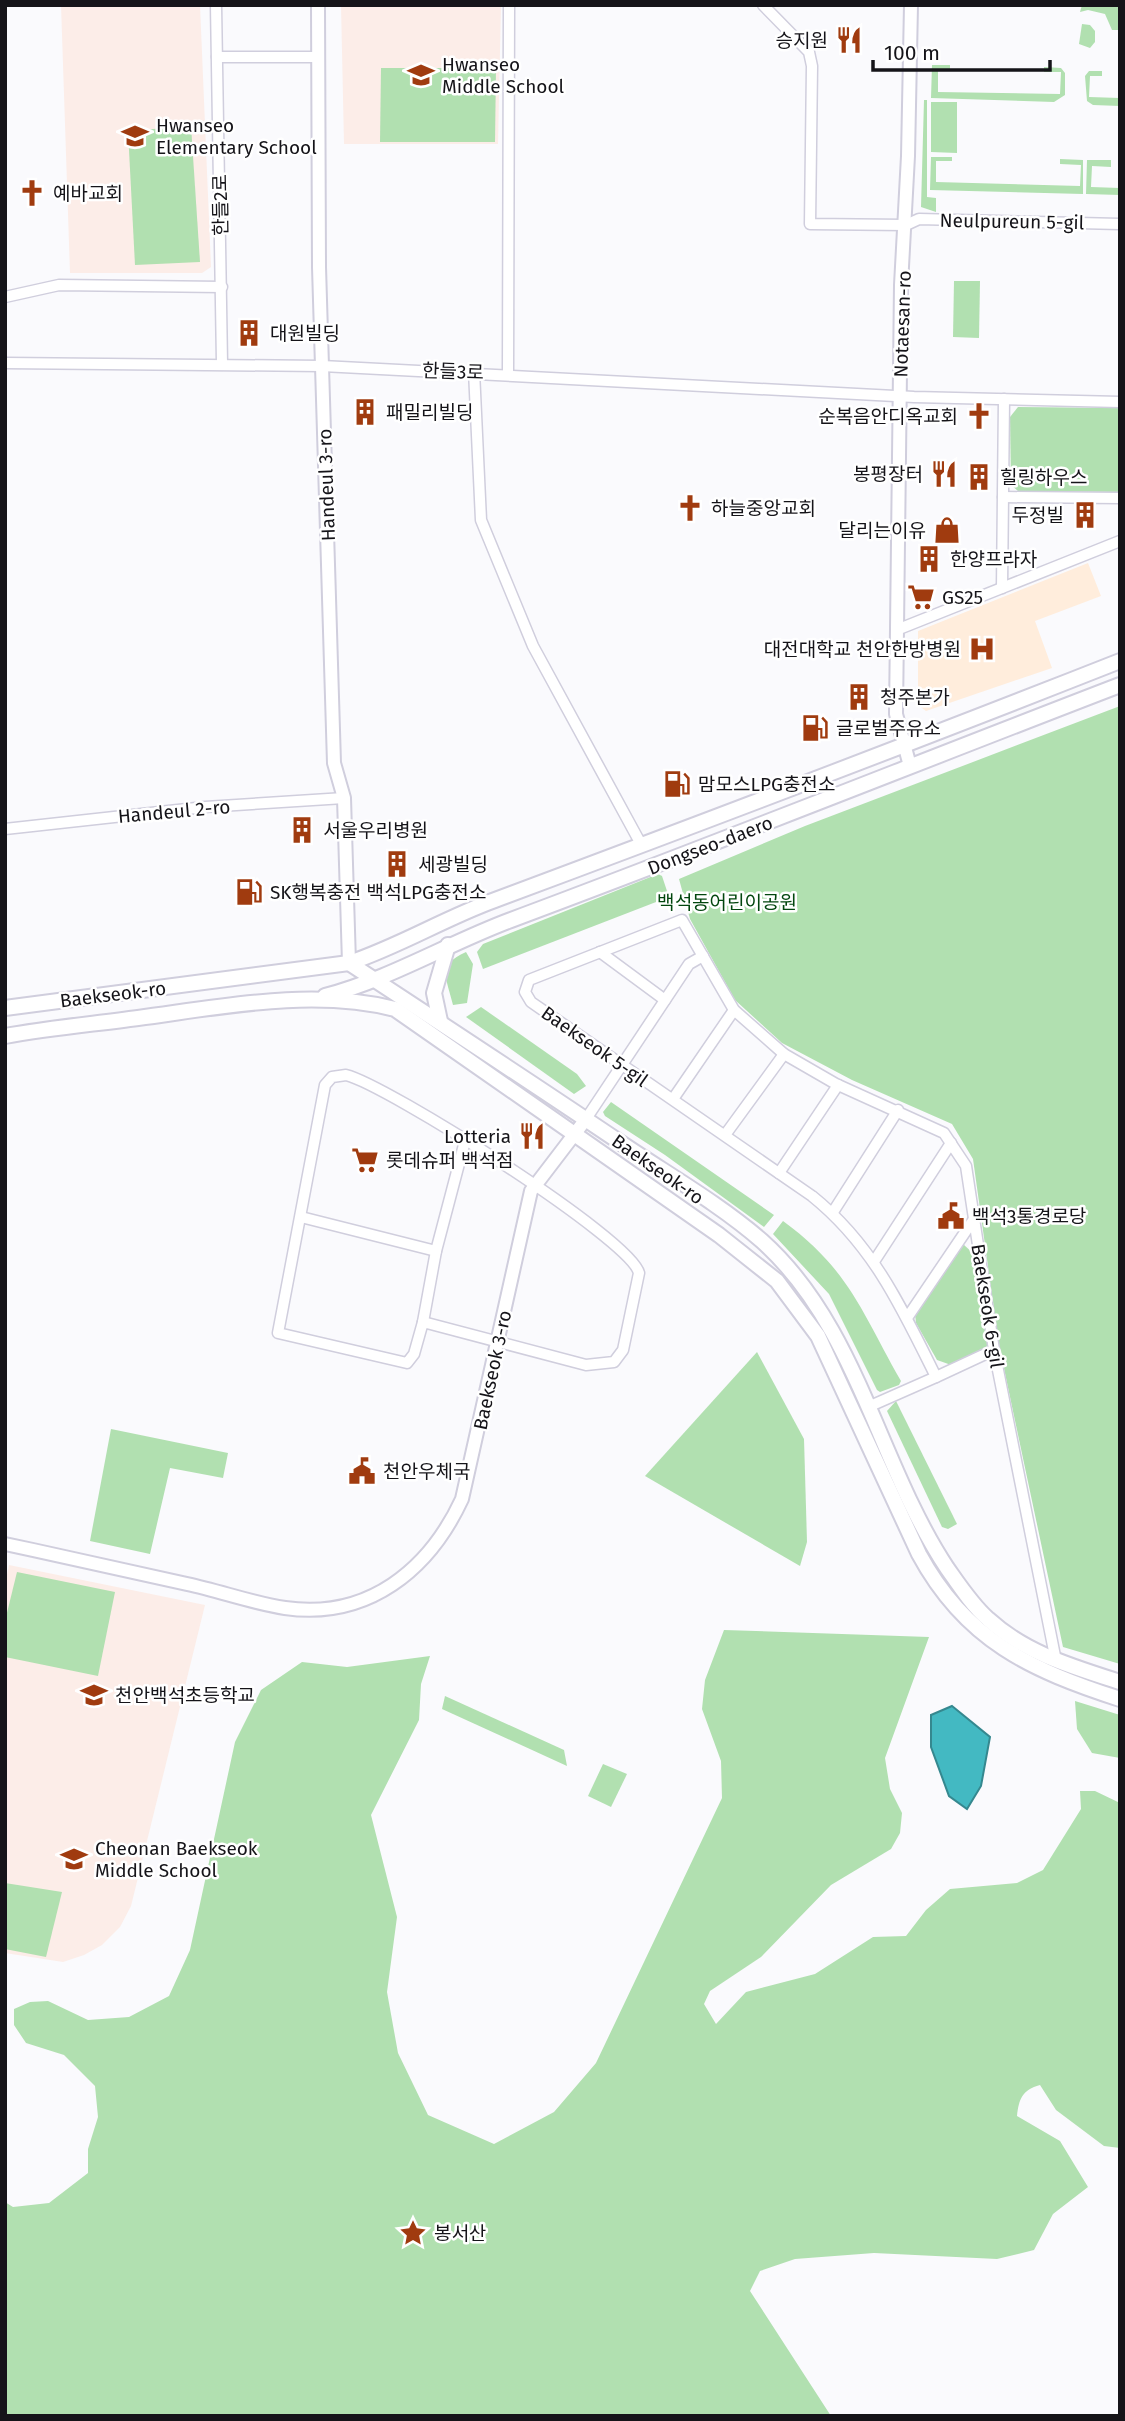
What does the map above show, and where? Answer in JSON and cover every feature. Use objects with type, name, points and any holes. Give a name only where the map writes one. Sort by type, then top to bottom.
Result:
[{"type":"main road","name":"Dongseo-daero","points":[[349,963],[378,954],[456,915],[904,746],[1120,661]]},
{"type":"main road","name":"Dongseo-daero","points":[[300,1000],[368,982],[448,944],[696,852],[1120,685]]},
{"type":"main road","points":[[440,1021],[434,993],[448,944]]},
{"type":"main road","name":"Baekseok-ro","points":[[5,1008],[349,963],[368,982],[440,1021],[762,1242],[801,1285],[845,1354],[922,1530],[958,1584],[987,1619],[1026,1646],[1056,1662],[1120,1682]]},
{"type":"main road","points":[[368,982],[394,1009]]},
{"type":"main road","name":"Baekseok-ro","points":[[5,1036],[300,1000],[366,1002],[394,1009],[755,1261],[793,1299],[818,1336],[930,1575],[964,1616],[1016,1657],[1041,1672],[1120,1699]]},
{"type":"street","name":"한들2로","points":[[216,5],[222,363]]},
{"type":"street","name":"Handeul 3-ro","points":[[318,5],[322,366],[334,763],[344,798],[349,963]]},
{"type":"street","points":[[508,373],[509,5]]},
{"type":"street","name":"Neulpureun 5-gil","points":[[763,5],[808,52],[812,66],[810,224],[906,225],[919,219],[1120,224]]},
{"type":"street","name":"Notaesan-ro","points":[[910,766],[896,714],[901,285],[906,225],[911,5]]},
{"type":"street","points":[[217,57],[319,57]]},
{"type":"street","points":[[5,297],[59,285],[222,287]]},
{"type":"street","name":"한들3로","points":[[5,363],[222,363],[474,371],[1003,400],[1120,402]]},
{"type":"street","points":[[474,371],[481,520],[533,646],[642,846]]},
{"type":"street","points":[[1002,588],[1003,400]]},
{"type":"street","points":[[1003,497],[1120,498]]},
{"type":"street","points":[[899,629],[1120,541]]},
{"type":"street","name":"Handeul 2-ro","points":[[5,829],[205,807],[344,798]]},
{"type":"street","name":"Baekseok 5-gil","points":[[682,920],[529,980],[525,992],[531,1002],[833,1212],[875,1261],[936,1377]]},
{"type":"street","name":"Baekseok 6-gil","points":[[682,920],[734,1010],[784,1054],[838,1085],[944,1133],[967,1166],[994,1350],[1056,1662]]},
{"type":"street","points":[[600,952],[665,1000]]},
{"type":"street","name":"Baekseok 3-ro","points":[[5,1544],[287,1608],[334,1606],[371,1596],[408,1574],[426,1558],[447,1531],[462,1499],[531,1191],[586,1119],[689,964],[703,956]]},
{"type":"street","points":[[673,1099],[734,1010]]},
{"type":"street","points":[[725,1135],[784,1054]]},
{"type":"street","points":[[423,1322],[586,1365],[614,1362],[623,1350],[639,1273],[637,1265],[627,1253],[536,1185],[465,1140],[363,1079],[346,1074],[332,1077],[325,1085],[278,1333],[407,1363],[414,1354],[423,1322],[436,1251],[465,1140]]},
{"type":"street","points":[[779,1172],[838,1085]]},
{"type":"street","points":[[833,1212],[898,1111]]},
{"type":"street","points":[[875,1261],[951,1143]]},
{"type":"street","points":[[301,1217],[436,1251]]},
{"type":"street","points":[[907,1318],[974,1219]]},
{"type":"street","points":[[868,1407],[994,1350]]},
{"type":"shaded area","name":"Hwanseo Elementary School","points":[[61,5],[200,5],[211,267],[202,273],[70,273]]},
{"type":"shaded area","name":"Hwanseo Middle School","points":[[341,5],[501,5],[498,144],[344,144]]},
{"type":"shaded area","name":"대전대학교 천안한방병원","points":[[1088,563],[1101,596],[1035,621],[1052,668],[926,711],[918,705],[918,631]]},
{"type":"shaded area","name":"천안백석초등학교","points":[[9,1565],[205,1605],[131,1906],[120,1927],[102,1945],[63,1962],[5,1953],[5,1584]]},
{"type":"green space","points":[[1082,5],[1120,6],[1120,30],[1112,30],[1105,14],[1088,10],[1080,12]]},
{"type":"green space","points":[[1082,24],[1090,25],[1095,31],[1095,42],[1090,48],[1079,44]]},
{"type":"green space","points":[[932,65],[950,65],[950,70],[938,70],[938,92],[1060,94],[1061,72],[1044,72],[1044,67],[1061,68],[1065,73],[1065,95],[1054,102],[931,98]]},
{"type":"green space","points":[[381,68],[496,68],[495,142],[380,142]]},
{"type":"green space","points":[[1089,71],[1102,71],[1102,76],[1090,76],[1089,97],[1120,98],[1120,106],[1093,105],[1087,101],[1085,76]]},
{"type":"green space","points":[[924,100],[927,100],[927,197],[936,198],[936,212],[921,207]]},
{"type":"green space","points":[[931,102],[957,102],[957,153],[931,152]]},
{"type":"green space","points":[[191,126],[200,262],[135,265],[128,131]]},
{"type":"green space","points":[[931,157],[952,157],[952,161],[936,161],[936,182],[1080,186],[1081,165],[1060,164],[1060,159],[1083,160],[1083,194],[930,190]]},
{"type":"green space","points":[[1087,160],[1111,160],[1111,167],[1092,166],[1091,187],[1120,188],[1120,195],[1086,194]]},
{"type":"green space","points":[[954,281],[980,281],[979,338],[953,337]]},
{"type":"green space","points":[[1018,407],[1120,408],[1120,492],[1018,491],[1011,485],[1010,417]]},
{"type":"green space","name":"백석동어린이공원","points":[[1120,706],[1120,1664],[1063,1647],[999,1345],[973,1159],[952,1124],[852,1080],[782,1043],[735,1000],[690,919],[679,879],[805,826]]},
{"type":"green space","points":[[658,874],[662,876],[669,897],[483,969],[477,952],[483,944]]},
{"type":"green space","points":[[466,952],[473,964],[467,1003],[453,1005],[447,968],[450,962]]},
{"type":"green space","points":[[481,1007],[577,1074],[586,1086],[574,1094],[466,1017]]},
{"type":"green space","points":[[611,1102],[774,1215],[764,1227],[665,1155],[605,1116],[603,1112]]},
{"type":"green space","points":[[783,1221],[806,1239],[839,1275],[864,1313],[901,1381],[899,1385],[880,1392],[877,1390],[829,1294],[773,1234]]},
{"type":"green space","points":[[963,1244],[977,1257],[988,1347],[954,1366],[937,1360],[916,1323],[915,1314]]},
{"type":"green space","points":[[757,1352],[804,1439],[807,1542],[800,1566],[645,1476]]},
{"type":"green space","points":[[896,1401],[957,1524],[948,1529],[942,1527],[887,1411]]},
{"type":"green space","points":[[111,1429],[228,1453],[223,1478],[170,1468],[150,1554],[90,1541]]},
{"type":"green space","points":[[17,1572],[115,1592],[98,1676],[5,1657],[5,1621]]},
{"type":"green space","points":[[724,1630],[929,1637],[885,1758],[890,1789],[902,1813],[900,1833],[891,1849],[831,1885],[761,1957],[710,1991],[704,2004],[716,2024],[746,1992],[815,1974],[873,1937],[906,1936],[926,1910],[950,1889],[1017,1883],[1043,1870],[1081,1809],[1080,1791],[1095,1791],[1120,1803],[1120,2148],[1104,2146],[1056,2110],[1040,2085],[1025,2093],[1020,2100],[1017,2116],[1060,2141],[1088,2187],[1053,2214],[1034,2250],[997,2259],[874,2253],[795,2259],[760,2271],[750,2291],[831,2416],[5,2416],[5,2202],[13,2207],[49,2203],[88,2173],[88,2149],[98,2117],[95,2086],[64,2055],[26,2043],[14,2025],[14,2009],[30,2002],[48,2001],[88,2020],[129,2017],[169,1996],[190,1950],[235,1742],[261,1690],[302,1662],[347,1667],[430,1656],[421,1684],[419,1720],[371,1815],[397,1917],[387,1992],[398,2053],[428,2115],[494,2144],[554,2112],[596,2063],[722,1798],[721,1761],[702,1709],[705,1680]]},
{"type":"green space","points":[[445,1696],[564,1750],[567,1766],[442,1709]]},
{"type":"green space","points":[[1075,1701],[1120,1715],[1120,1758],[1092,1753],[1077,1729]]},
{"type":"green space","points":[[603,1764],[627,1774],[611,1807],[588,1796]]},
{"type":"green space","points":[[5,1883],[62,1892],[46,1957],[5,1949]]},
{"type":"water","points":[[952,1706],[990,1737],[981,1786],[967,1809],[949,1796],[931,1747],[931,1715]]},
{"type":"place","name":"승지원","points":[[849,40]]},
{"type":"place","name":"Hwanseo Middle School","points":[[421,75]]},
{"type":"place","name":"Hwanseo Elementary School","points":[[135,136]]},
{"type":"place","name":"예바교회","points":[[32,193]]},
{"type":"place","name":"대원빌딩","points":[[249,333]]},
{"type":"place","name":"패밀리빌딩","points":[[365,412]]},
{"type":"place","name":"순복음안디옥교회","points":[[979,416]]},
{"type":"place","name":"봉평장터","points":[[944,474]]},
{"type":"place","name":"힐링하우스","points":[[979,477]]},
{"type":"place","name":"하늘중앙교회","points":[[690,508]]},
{"type":"place","name":"두정빌","points":[[1085,515]]},
{"type":"place","name":"달리는이유","points":[[947,530]]},
{"type":"place","name":"한양프라자","points":[[929,559]]},
{"type":"place","name":"GS25","points":[[921,597]]},
{"type":"place","name":"대전대학교 천안한방병원","points":[[982,649]]},
{"type":"place","name":"청주본가","points":[[859,697]]},
{"type":"place","name":"글로벌주유소","points":[[815,728]]},
{"type":"place","name":"맘모스LPG충전소","points":[[677,784]]},
{"type":"place","name":"서울우리병원","points":[[302,830]]},
{"type":"place","name":"세광빌딩","points":[[397,864]]},
{"type":"place","name":"SK행복충전 백석LPG충전소","points":[[249,892]]},
{"type":"place","name":"Lotteria","points":[[532,1136]]},
{"type":"place","name":"롯데슈퍼 백석점","points":[[365,1160]]},
{"type":"place","name":"백석3통경로당","points":[[951,1216]]},
{"type":"place","name":"천안우체국","points":[[362,1471]]},
{"type":"place","name":"천안백석초등학교","points":[[94,1695]]},
{"type":"place","name":"Cheonan Baekseok Middle School","points":[[74,1859]]},
{"type":"place","name":"봉서산","points":[[413,2233]]}]
